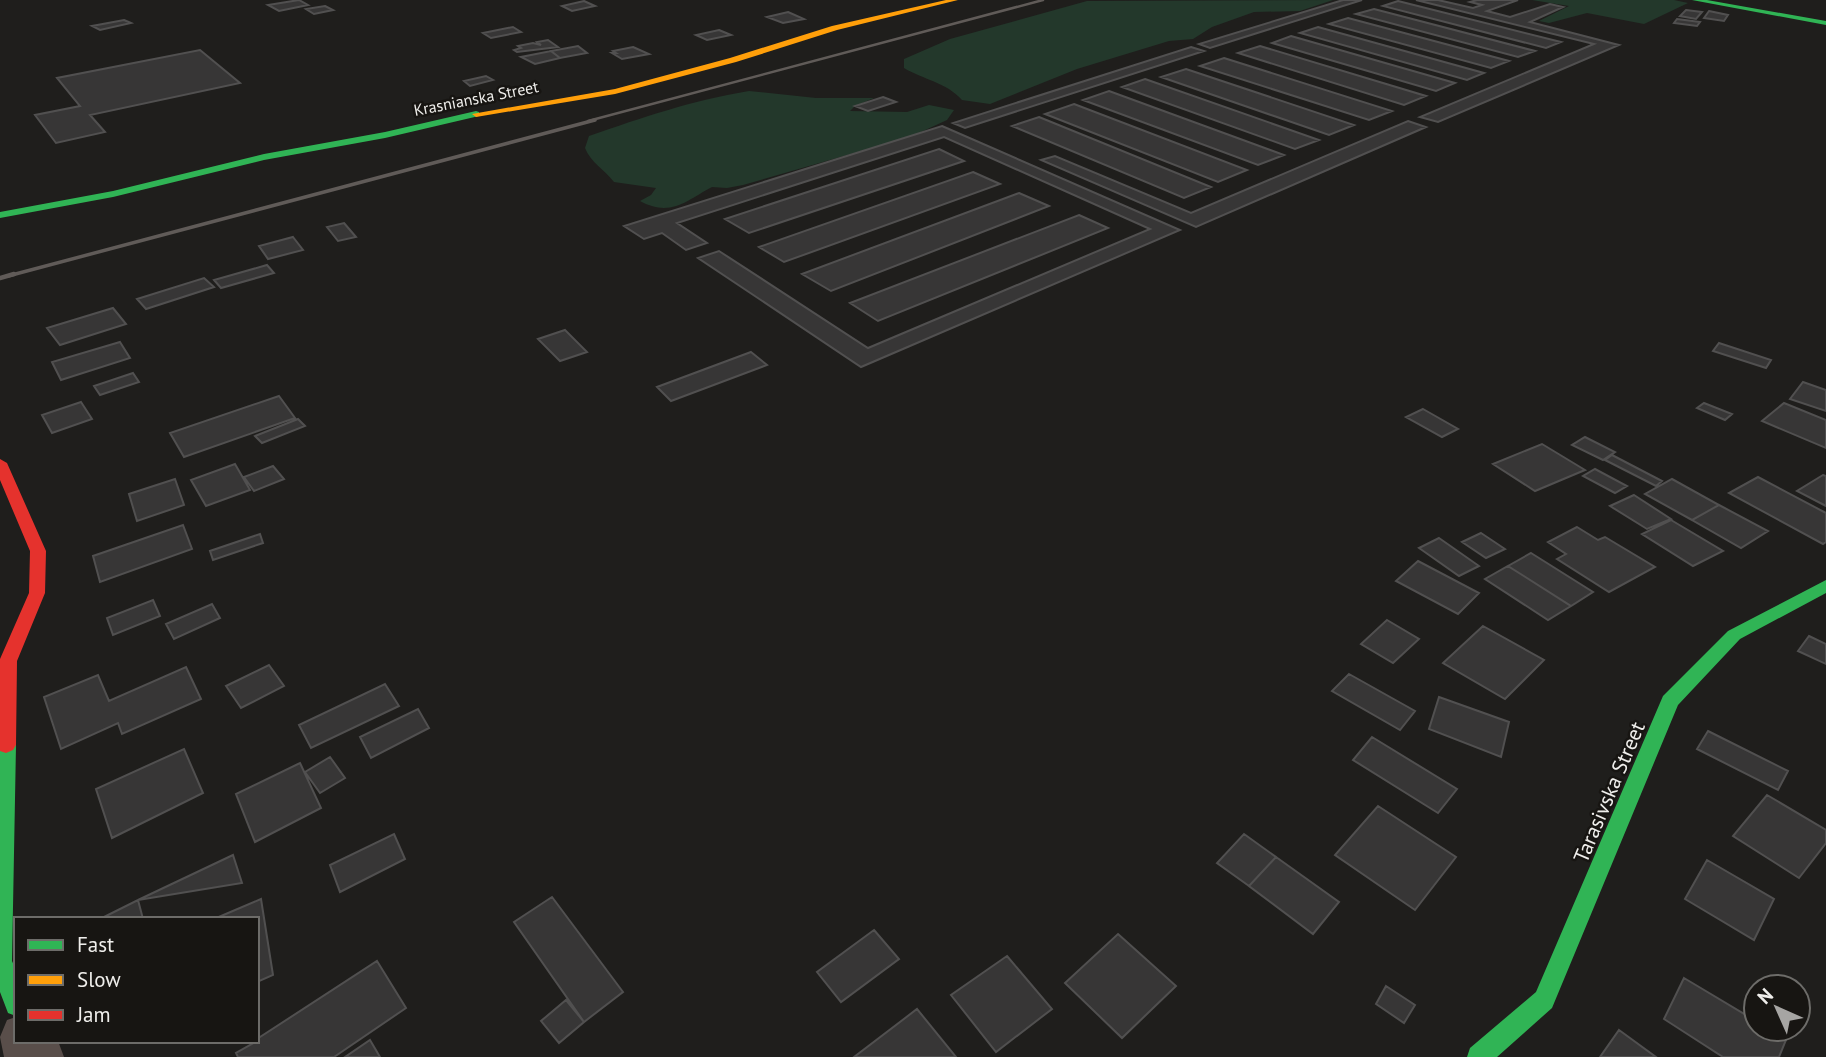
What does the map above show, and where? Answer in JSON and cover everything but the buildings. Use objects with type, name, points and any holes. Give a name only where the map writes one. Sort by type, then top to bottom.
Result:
[{"type":"street","name":"Krasnianska Street","points":[[0,215],[113,194],[264,157],[385,135],[491,110],[615,90],[733,60],[835,28],[955,0]]},
{"type":"street","points":[[1695,0],[1826,23]]},
{"type":"street","points":[[0,463],[38,551],[37,593],[8,661],[1,961],[14,999]]},
{"type":"street","name":"Tarasivska Street","points":[[1479,1057],[1544,1000],[1670,701],[1734,635],[1826,586]]},
{"type":"green space","points":[[1333,0],[1300,11],[1254,12],[1212,27],[1193,39],[1169,41],[1077,69],[990,104],[962,100],[942,85],[904,68],[904,59],[950,39],[1087,1]]},
{"type":"green space","points":[[1532,0],[1674,0],[1688,3],[1644,24],[1587,13],[1549,23],[1539,21],[1569,6]]},
{"type":"green space","points":[[749,91],[816,98],[874,98],[850,111],[907,112],[929,105],[954,110],[947,120],[910,137],[743,185],[712,187],[686,202],[661,208],[640,201],[651,195],[656,188],[614,182],[585,148],[589,136],[687,105]]},
{"type":"railway","points":[[588,121],[1043,0]]},
{"type":"railway","points":[[8,276],[595,120]]},
{"type":"railway","points":[[0,278],[14,274]]},
{"type":"traffic: fast","points":[[1695,0],[1826,23]]},
{"type":"traffic: fast","points":[[0,215],[113,194],[264,157],[385,135],[476,114]]},
{"type":"traffic: fast","points":[[1479,1057],[1544,1000],[1670,701],[1734,635],[1826,586]]},
{"type":"traffic: fast","points":[[6,745],[1,961],[14,999]]},
{"type":"traffic: slow","points":[[476,114],[615,91],[733,60],[835,28],[955,0]]},
{"type":"traffic: jam","points":[[0,463],[38,551],[37,593],[8,661],[6,745]]}]
